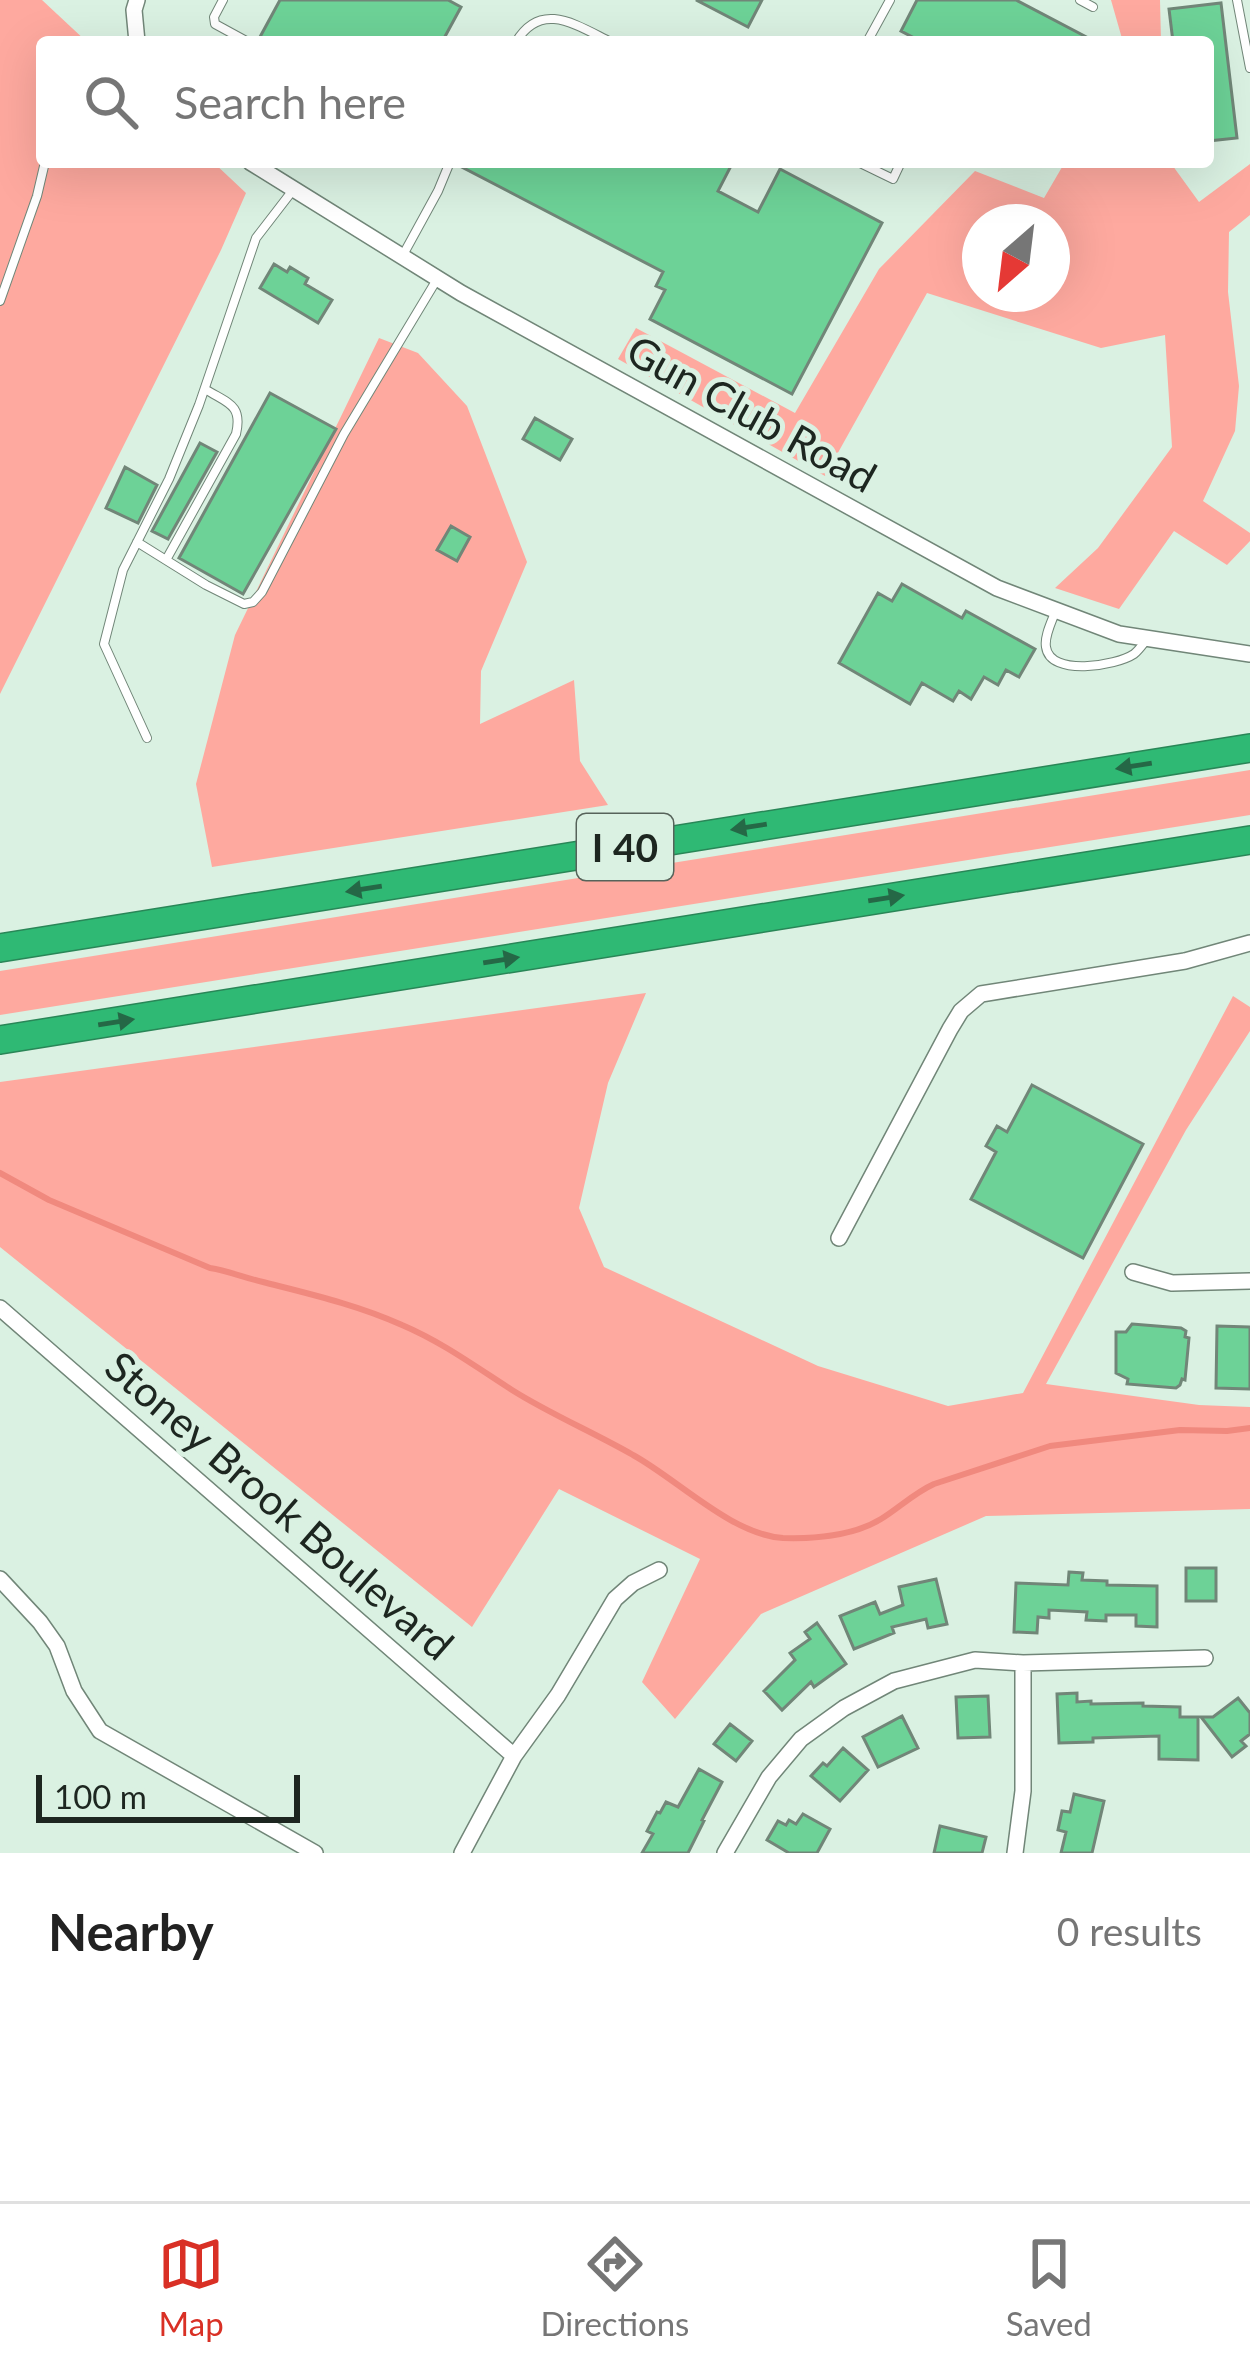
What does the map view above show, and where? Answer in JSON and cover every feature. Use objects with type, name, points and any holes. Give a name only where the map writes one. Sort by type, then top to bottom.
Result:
[{"type":"highway","name":"I 40","points":[[0,948],[1250,748]]},
{"type":"highway","name":"I 40","points":[[0,1040],[1250,840]]},
{"type":"street","points":[[136,36],[137,0]]},
{"type":"street","name":"Gun Club Road","points":[[260,168],[437,279],[997,588],[1119,634],[1250,654]]},
{"type":"street","points":[[839,1238],[950,1029],[961,1011],[981,994],[1185,961],[1250,943]]},
{"type":"street","points":[[1133,1272],[1172,1282],[1250,1281]]},
{"type":"street","name":"Stoney Brook Boulevard","points":[[0,1308],[514,1756]]},
{"type":"street","points":[[462,1853],[514,1756],[558,1695],[615,1600],[633,1583],[659,1570]]},
{"type":"street","points":[[0,1579],[57,1646],[74,1691],[100,1731],[315,1853]]},
{"type":"street","points":[[725,1853],[769,1777],[801,1739],[894,1681],[975,1660],[1205,1658]]},
{"type":"street","points":[[1015,1853],[1023,1791],[1023,1663]]},
{"type":"lane","points":[[223,0],[215,24],[237,36]]},
{"type":"lane","points":[[870,36],[890,0]]},
{"type":"lane","points":[[1080,0],[1093,7]]},
{"type":"lane","points":[[1237,0],[1250,68]]},
{"type":"lane","points":[[520,36],[540,17],[566,20],[599,36]]},
{"type":"lane","points":[[0,301],[44,168]]},
{"type":"lane","points":[[402,257],[448,168]]},
{"type":"lane","points":[[870,168],[893,179],[898,168]]},
{"type":"lane","points":[[147,738],[104,644],[123,570],[169,479],[256,238],[293,189]]},
{"type":"lane","points":[[137,542],[206,585],[244,604],[253,602],[344,434],[437,279]]},
{"type":"lane","points":[[166,560],[239,421],[234,407],[205,389]]},
{"type":"lane","points":[[1056,610],[1045,643],[1055,662],[1090,667],[1110,663],[1134,653],[1148,638]]},
{"type":"shaded area","points":[[0,0],[42,0],[81,36],[36,36],[36,168],[219,168],[246,193],[0,694]]},
{"type":"shaded area","points":[[1111,0],[1160,0],[1161,36],[1121,36]]},
{"type":"shaded area","points":[[1250,164],[1250,215],[1229,232],[1228,292],[1239,386],[1235,431],[1203,501],[1250,533],[1250,541],[1227,565],[1174,531],[1119,609],[1055,588],[1098,548],[1172,447],[1165,335],[1101,348],[987,312],[1070,312],[1070,204],[962,204],[962,304],[927,293],[825,476],[618,359],[636,328],[795,413],[879,269],[975,171],[1044,198],[1062,168],[1174,168],[1199,202]]},
{"type":"shaded area","points":[[379,338],[418,353],[467,406],[527,562],[481,671],[480,724],[574,680],[580,761],[608,805],[212,867],[196,784],[235,635]]},
{"type":"shaded area","points":[[1250,770],[1250,815],[0,1015],[0,971]]},
{"type":"shaded area","points":[[646,993],[608,1083],[579,1208],[604,1267],[818,1366],[948,1406],[1023,1393],[1233,996],[1250,1007],[1250,1031],[1186,1130],[1046,1384],[1199,1405],[1250,1407],[1250,1509],[986,1516],[761,1614],[675,1719],[642,1682],[700,1559],[559,1489],[472,1627],[0,1247],[0,1082]]},
{"type":"building","points":[[280,0],[448,0],[461,7],[445,36],[261,36]]},
{"type":"building","points":[[696,0],[762,0],[748,27]]},
{"type":"building","points":[[917,0],[1016,0],[1085,36],[911,36],[901,31]]},
{"type":"building","points":[[1221,3],[1237,138],[1214,140],[1214,36],[1172,36],[1169,9]]},
{"type":"building","points":[[464,168],[730,168],[718,191],[758,212],[780,169],[882,223],[792,394],[650,319],[665,290],[656,286],[663,272]]},
{"type":"building","points":[[274,264],[308,278],[305,284],[332,300],[318,323],[260,288]]},
{"type":"building","points":[[270,393],[336,429],[243,594],[179,558]]},
{"type":"building","points":[[535,418],[572,439],[560,460],[523,439]]},
{"type":"building","points":[[200,443],[217,452],[168,539],[152,531]]},
{"type":"building","points":[[125,467],[157,485],[138,523],[106,508]]},
{"type":"building","points":[[451,526],[470,537],[457,561],[437,550]]},
{"type":"building","points":[[902,584],[962,618],[966,611],[1035,649],[1019,677],[1006,670],[998,685],[984,677],[971,699],[959,691],[953,701],[922,683],[910,704],[839,663],[878,593],[892,601]]},
{"type":"building","points":[[1032,1085],[1143,1144],[1083,1258],[971,1199],[996,1152],[986,1146],[997,1126],[1007,1132]]},
{"type":"building","points":[[1132,1324],[1186,1331],[1185,1380],[1176,1388],[1127,1384],[1128,1379],[1116,1373],[1116,1332],[1126,1332]]},
{"type":"building","points":[[1217,1326],[1250,1327],[1250,1389],[1216,1388]]},
{"type":"building","points":[[1186,1568],[1216,1568],[1216,1601],[1186,1601]]},
{"type":"building","points":[[1069,1572],[1083,1573],[1082,1580],[1107,1581],[1107,1585],[1157,1586],[1157,1627],[1136,1626],[1136,1615],[1086,1620],[1087,1612],[1049,1610],[1049,1618],[1038,1617],[1037,1633],[1014,1632],[1016,1583],[1068,1585]]},
{"type":"building","points":[[936,1579],[947,1624],[928,1628],[926,1619],[892,1627],[894,1633],[854,1649],[840,1616],[875,1602],[880,1614],[903,1605],[899,1587]]},
{"type":"building","points":[[817,1623],[846,1664],[814,1687],[811,1682],[782,1710],[764,1691],[795,1660],[790,1653],[810,1639],[805,1632]]},
{"type":"building","points":[[1077,1693],[1077,1702],[1091,1704],[1180,1707],[1180,1717],[1198,1717],[1198,1760],[1159,1759],[1159,1736],[1059,1743],[1057,1694]]},
{"type":"building","points":[[988,1696],[990,1737],[958,1738],[956,1697]]},
{"type":"building","points":[[1238,1698],[1250,1713],[1250,1734],[1241,1741],[1246,1746],[1232,1757],[1201,1717],[1213,1717]]},
{"type":"building","points":[[902,1716],[918,1748],[878,1767],[863,1737]]},
{"type":"building","points":[[730,1724],[752,1741],[736,1761],[714,1744]]},
{"type":"building","points":[[843,1748],[868,1770],[840,1801],[811,1776]]},
{"type":"building","points":[[699,1769],[722,1782],[688,1853],[642,1853],[653,1834],[647,1831],[657,1812],[666,1802],[678,1807]]},
{"type":"building","points":[[1074,1794],[1104,1801],[1092,1853],[1061,1853],[1066,1832],[1058,1830],[1062,1811],[1070,1812]]},
{"type":"building","points":[[803,1814],[830,1829],[817,1853],[789,1853],[767,1840],[778,1821],[796,1824]]},
{"type":"building","points":[[940,1826],[986,1837],[982,1853],[934,1853]]},
{"type":"waterway","points":[[0,1173],[49,1200],[210,1268],[351,1306],[417,1332],[526,1399],[650,1465],[725,1517],[764,1535],[808,1538],[859,1529],[934,1484],[1050,1446],[1180,1430],[1250,1428]]}]
